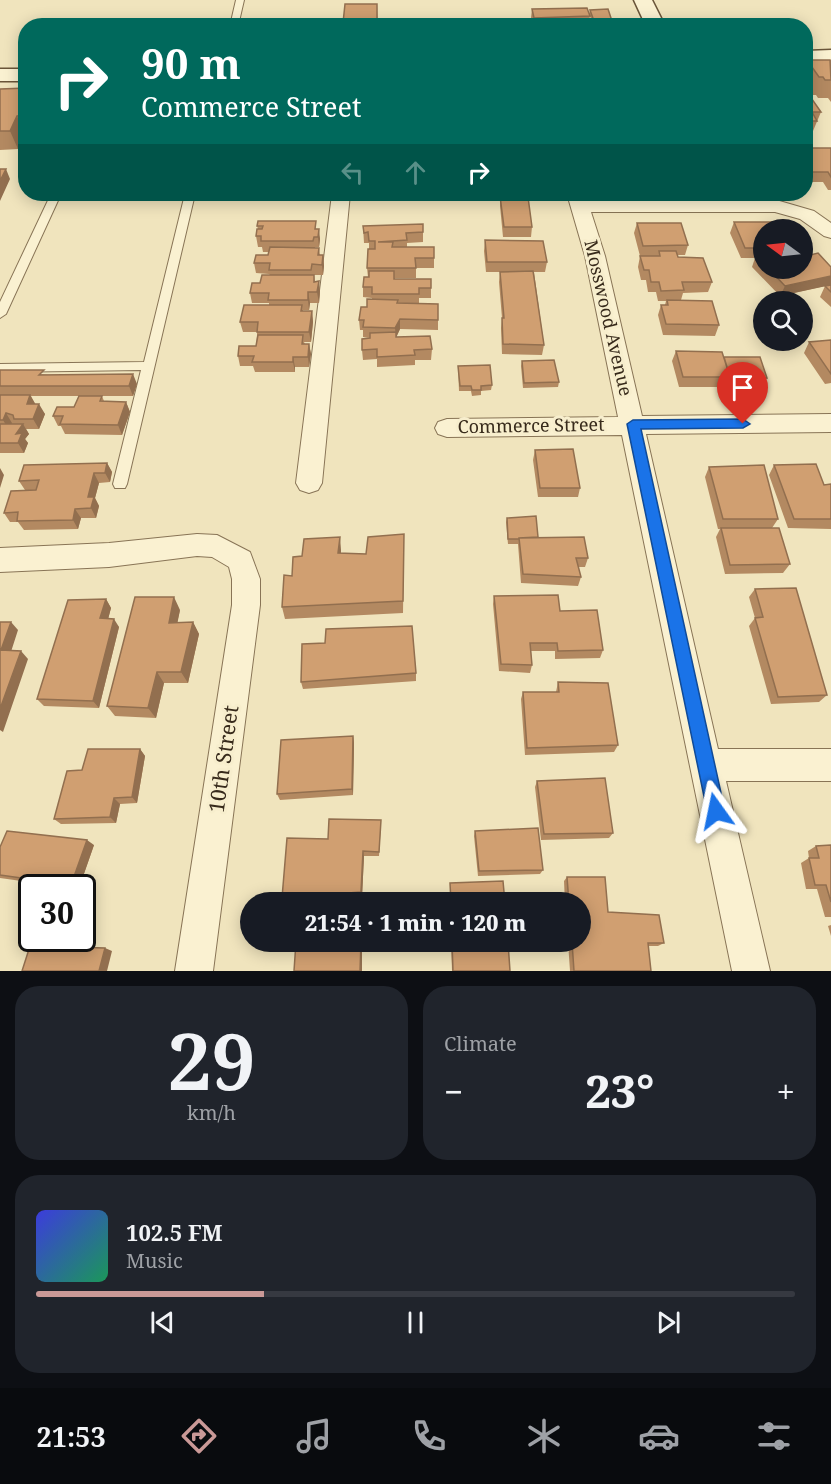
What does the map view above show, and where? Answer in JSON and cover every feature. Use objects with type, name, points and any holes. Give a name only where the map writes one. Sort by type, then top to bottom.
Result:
[{"type":"street","points":[[643,0],[652,18]]},
{"type":"street","points":[[813,57],[831,56]]},
{"type":"street","points":[[0,75],[18,75]]},
{"type":"street","points":[[309,483],[340,201]]},
{"type":"street","name":"Mosswood Avenue","points":[[579,201],[596,256],[751,971]]},
{"type":"street","points":[[605,201],[788,208],[807,215],[831,232]]},
{"type":"street","name":"Commerce Street","points":[[447,428],[831,423]]},
{"type":"street","name":"10th Street","points":[[0,560],[110,555],[197,545],[217,546],[240,560],[246,579],[246,605],[194,971]]},
{"type":"street","points":[[707,765],[831,765]]},
{"type":"lane","points":[[236,18],[240,0]]},
{"type":"lane","points":[[0,314],[53,201]]},
{"type":"lane","points":[[120,484],[188,201]]},
{"type":"lane","points":[[0,368],[148,366]]},
{"type":"building","points":[[345,4],[377,4],[377,18],[344,18]]},
{"type":"building","points":[[587,8],[590,16],[534,18],[532,9]]},
{"type":"building","points":[[608,9],[611,18],[593,18],[590,10]]},
{"type":"building","points":[[813,60],[830,60],[831,80],[819,77],[813,68]]},
{"type":"building","points":[[18,88],[18,116],[10,131],[0,131],[0,89]]},
{"type":"building","points":[[813,101],[821,112],[813,112]]},
{"type":"building","points":[[813,148],[831,148],[831,177],[828,172],[813,172]]},
{"type":"building","points":[[0,169],[6,169],[0,181]]},
{"type":"building","points":[[501,201],[529,201],[532,227],[504,227]]},
{"type":"building","points":[[258,221],[316,221],[315,229],[319,229],[318,237],[314,237],[313,241],[261,241],[261,236],[256,236],[257,229],[262,229],[263,226],[257,226]]},
{"type":"building","points":[[734,222],[753,222],[753,248],[745,248]]},
{"type":"building","points":[[637,223],[681,223],[688,245],[643,246]]},
{"type":"building","points":[[423,224],[423,232],[406,233],[407,240],[378,242],[393,242],[392,247],[434,247],[434,258],[415,258],[416,268],[367,268],[368,249],[375,249],[375,241],[369,241],[368,232],[364,233],[363,226]]},
{"type":"building","points":[[485,240],[543,241],[547,262],[487,262]]},
{"type":"building","points":[[270,247],[319,248],[318,255],[323,255],[322,265],[312,264],[311,270],[269,270],[270,263],[254,263],[256,255],[268,255]]},
{"type":"building","points":[[659,251],[676,251],[678,257],[703,258],[712,282],[682,282],[684,290],[661,291],[659,282],[651,282],[649,270],[644,270],[640,256],[660,256]]},
{"type":"building","points":[[818,253],[831,267],[831,276],[785,286],[778,279],[813,279],[813,254]]},
{"type":"building","points":[[369,271],[394,271],[394,279],[431,279],[431,288],[419,288],[419,294],[372,294],[372,287],[363,287],[364,277],[369,277]]},
{"type":"building","points":[[533,271],[544,345],[503,344],[502,318],[504,318],[500,272]]},
{"type":"building","points":[[262,275],[314,275],[314,282],[319,281],[317,292],[308,292],[308,300],[268,300],[269,293],[250,293],[252,283],[260,283]]},
{"type":"building","points":[[367,299],[398,300],[397,303],[438,304],[438,320],[400,319],[395,328],[363,327],[364,320],[359,320],[361,307],[367,307]]},
{"type":"building","points":[[667,300],[712,301],[719,325],[666,324],[661,305],[668,305]]},
{"type":"building","points":[[244,305],[302,305],[301,311],[312,311],[309,332],[257,332],[258,322],[240,322]]},
{"type":"building","points":[[396,332],[396,337],[430,336],[432,349],[414,350],[415,355],[377,357],[377,349],[362,350],[362,339],[370,338],[370,333]]},
{"type":"building","points":[[258,335],[303,335],[302,344],[309,344],[308,357],[293,357],[293,362],[252,362],[254,356],[238,356],[239,346],[256,346]]},
{"type":"building","points":[[831,340],[831,374],[813,348],[813,342]]},
{"type":"building","points":[[676,351],[722,352],[730,377],[683,377]]},
{"type":"building","points":[[724,357],[760,357],[767,378],[729,378]]},
{"type":"building","points":[[554,360],[559,382],[524,383],[522,361]]},
{"type":"building","points":[[490,365],[492,385],[481,386],[481,390],[472,390],[471,386],[460,386],[458,366]]},
{"type":"building","points":[[0,370],[44,370],[39,375],[133,374],[129,386],[0,386]]},
{"type":"building","points":[[0,395],[30,395],[27,404],[39,404],[33,419],[14,419],[13,415],[6,413],[3,420],[0,420]]},
{"type":"building","points":[[79,396],[102,396],[100,401],[126,402],[118,425],[60,424],[63,416],[53,416],[57,407],[74,407]]},
{"type":"building","points":[[0,424],[23,424],[16,434],[22,433],[18,443],[0,443]]},
{"type":"building","points":[[573,449],[580,488],[540,488],[535,450]]},
{"type":"building","points":[[107,463],[105,473],[94,473],[88,497],[94,497],[91,508],[75,509],[73,520],[17,521],[18,512],[4,513],[11,491],[36,490],[39,480],[19,481],[24,465]]},
{"type":"building","points":[[816,464],[824,485],[831,484],[831,519],[794,519],[774,465]]},
{"type":"building","points":[[764,465],[778,519],[723,519],[709,467]]},
{"type":"building","points":[[536,516],[538,537],[508,539],[507,518]]},
{"type":"building","points":[[721,528],[779,528],[790,564],[730,565]]},
{"type":"building","points":[[404,534],[403,601],[282,607],[284,575],[292,576],[293,557],[302,556],[304,539],[340,537],[338,553],[366,554],[368,537]]},
{"type":"building","points":[[584,537],[588,558],[576,558],[581,577],[523,574],[519,538]]},
{"type":"building","points":[[796,588],[827,695],[778,697],[755,618],[763,617],[755,589]]},
{"type":"building","points":[[558,595],[560,611],[597,610],[603,650],[558,651],[557,643],[530,643],[532,665],[501,664],[494,596]]},
{"type":"building","points":[[135,597],[174,597],[169,623],[193,622],[181,672],[157,672],[148,708],[107,706]]},
{"type":"building","points":[[106,599],[100,618],[114,619],[93,701],[37,699],[68,600]]},
{"type":"building","points":[[0,622],[11,622],[1,650],[21,651],[0,709]]},
{"type":"building","points":[[412,626],[416,673],[301,682],[302,644],[325,643],[326,629]]},
{"type":"building","points":[[558,682],[608,683],[618,745],[527,748],[523,692],[559,692]]},
{"type":"building","points":[[353,736],[352,789],[277,794],[281,740]]},
{"type":"building","points":[[88,749],[140,749],[132,797],[114,798],[110,817],[54,819],[67,771],[82,770]]},
{"type":"building","points":[[605,778],[613,833],[544,834],[537,781]]},
{"type":"building","points":[[329,819],[381,820],[379,852],[363,851],[361,892],[282,892],[287,838],[328,839]]},
{"type":"building","points":[[538,828],[543,870],[479,871],[475,831]]},
{"type":"building","points":[[7,831],[87,840],[75,874],[18,874],[18,878],[0,875],[0,847]]},
{"type":"building","points":[[831,845],[831,902],[826,885],[815,885],[809,858],[819,858],[816,846]]},
{"type":"building","points":[[567,877],[605,877],[608,912],[659,915],[664,943],[648,943],[651,971],[574,971],[573,952],[591,952],[591,892],[568,892]]},
{"type":"building","points":[[503,881],[504,892],[450,892],[450,883]]},
{"type":"building","points":[[96,948],[105,948],[99,971],[22,971],[28,952],[96,952]]},
{"type":"building","points":[[295,952],[361,952],[360,971],[294,971]]},
{"type":"building","points":[[452,952],[509,952],[510,971],[453,971]]},
{"type":"route","points":[[716,811],[633,424],[743,424]]}]
